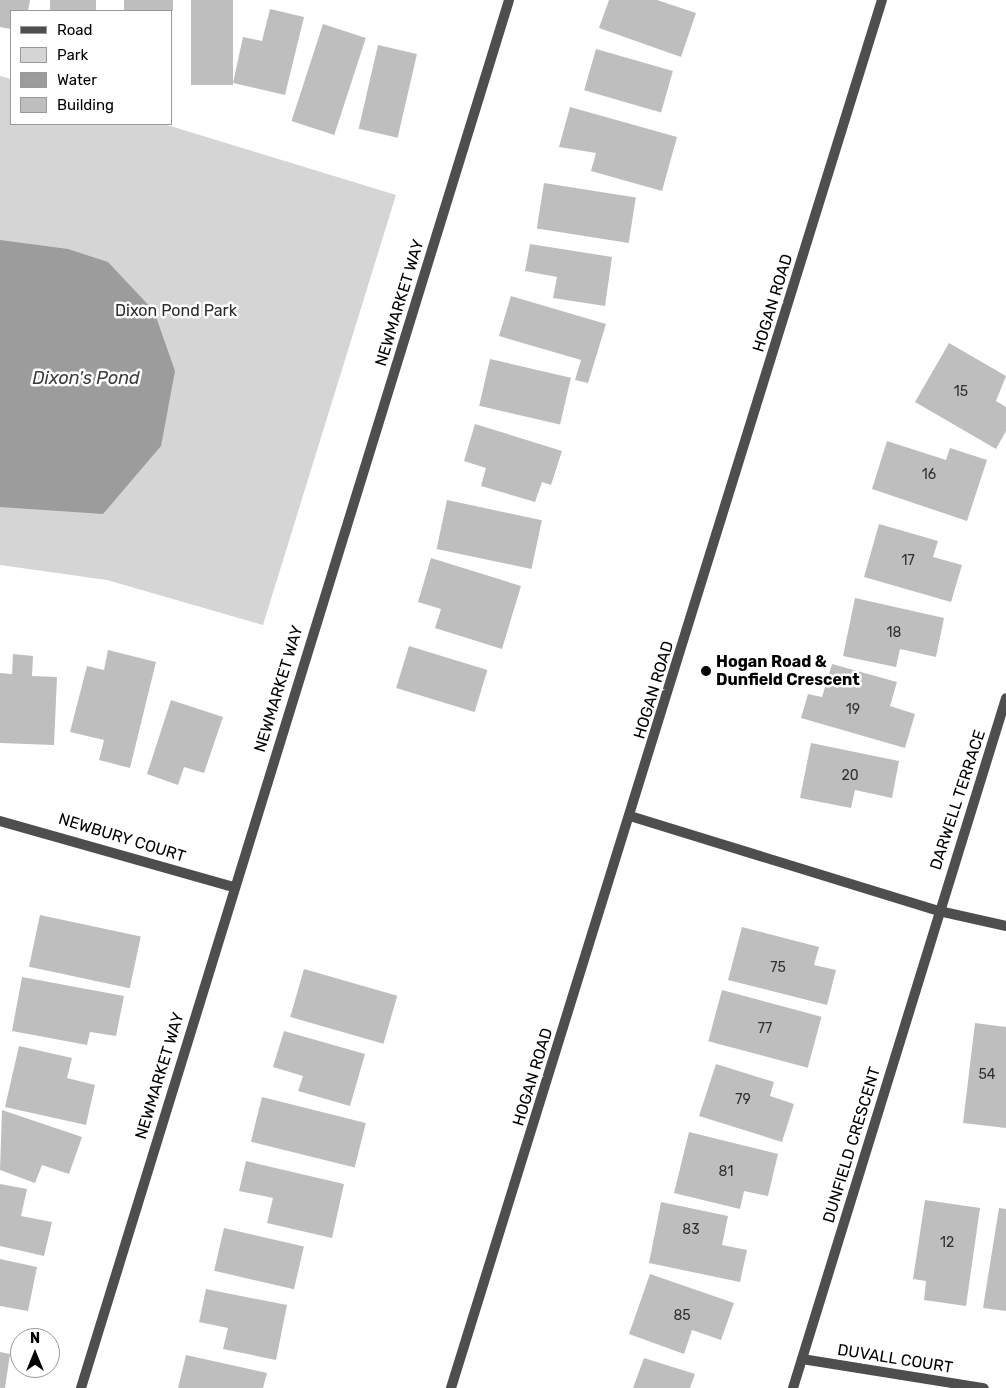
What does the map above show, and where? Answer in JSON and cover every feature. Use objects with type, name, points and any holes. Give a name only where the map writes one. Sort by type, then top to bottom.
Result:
[{"type":"street","name":"NEWMARKET WAY","points":[[81,1388],[509,0]]},
{"type":"street","name":"HOGAN ROAD","points":[[452,1388],[882,0]]},
{"type":"street","name":"DARWELL TERRACE","points":[[939,911],[1006,698]]},
{"type":"street","points":[[630,816],[939,911],[1006,926]]},
{"type":"street","name":"NEWBURY COURT","points":[[0,821],[234,887]]},
{"type":"street","name":"DUNFIELD CRESCENT","points":[[793,1388],[939,911]]},
{"type":"street","name":"DUVALL COURT","points":[[802,1359],[984,1388]]},
{"type":"green space","name":"Dixon Pond Park","points":[[0,76],[10,79],[10,125],[167,125],[396,195],[263,625],[107,580],[0,565]]},
{"type":"water","name":"Dixon's Pond","points":[[0,240],[68,249],[108,262],[154,311],[175,371],[161,446],[103,514],[0,507]]},
{"type":"building","points":[[0,0],[30,0],[28,10],[10,10],[10,29],[0,27]]},
{"type":"building","points":[[50,0],[96,0],[96,10],[50,10]]},
{"type":"building","points":[[124,0],[173,0],[173,11],[124,10]]},
{"type":"building","points":[[191,0],[233,0],[233,85],[191,85]]},
{"type":"building","points":[[609,0],[657,0],[696,13],[681,57],[599,28]]},
{"type":"building","points":[[270,9],[304,17],[285,95],[233,83],[243,37],[262,41]]},
{"type":"building","points":[[323,24],[366,38],[334,135],[291,121]]},
{"type":"building","points":[[378,45],[417,54],[398,138],[359,129]]},
{"type":"building","points":[[596,49],[673,71],[661,112],[584,90]]},
{"type":"building","points":[[570,107],[677,137],[662,191],[591,171],[596,153],[559,147]]},
{"type":"building","points":[[544,183],[636,198],[629,243],[537,228]]},
{"type":"building","points":[[530,244],[612,257],[605,306],[553,298],[557,277],[525,271]]},
{"type":"building","points":[[511,296],[606,324],[588,383],[575,380],[581,360],[499,336]]},
{"type":"building","points":[[949,343],[1006,376],[996,401],[1006,407],[1006,431],[996,449],[915,402]]},
{"type":"building","points":[[490,359],[571,378],[560,424],[479,406]]},
{"type":"building","points":[[475,424],[562,451],[551,485],[542,482],[535,502],[481,486],[486,468],[464,461]]},
{"type":"building","points":[[887,441],[946,460],[950,448],[987,460],[967,521],[872,489]]},
{"type":"building","points":[[447,500],[542,520],[531,569],[437,549]]},
{"type":"building","points":[[879,524],[938,541],[933,557],[962,565],[951,602],[864,577]]},
{"type":"building","points":[[431,558],[521,586],[502,649],[435,628],[441,609],[418,602]]},
{"type":"building","points":[[855,598],[944,618],[936,657],[900,649],[896,667],[843,656]]},
{"type":"building","points":[[409,646],[487,670],[475,712],[396,688]]},
{"type":"building","points":[[108,650],[156,662],[130,768],[99,760],[104,740],[70,732],[87,666],[104,670]]},
{"type":"building","points":[[13,654],[33,656],[32,676],[57,677],[54,745],[0,743],[0,673],[12,674]]},
{"type":"building","points":[[832,664],[897,682],[890,706],[915,714],[905,748],[801,718],[808,694],[822,697]]},
{"type":"building","points":[[171,700],[223,717],[204,773],[184,767],[178,785],[147,774]]},
{"type":"building","points":[[811,743],[899,761],[892,798],[855,790],[851,808],[800,798]]},
{"type":"building","points":[[40,915],[141,936],[130,988],[29,967]]},
{"type":"building","points":[[742,927],[819,947],[814,965],[836,970],[827,1005],[728,980]]},
{"type":"building","points":[[304,969],[397,996],[383,1044],[290,1017]]},
{"type":"building","points":[[22,977],[124,996],[116,1036],[90,1032],[87,1045],[12,1031]]},
{"type":"building","points":[[722,990],[821,1017],[808,1068],[708,1041]]},
{"type":"building","points":[[975,1023],[1006,1027],[1006,1128],[963,1123]]},
{"type":"building","points":[[284,1031],[365,1054],[350,1106],[298,1091],[303,1076],[273,1067]]},
{"type":"building","points":[[19,1046],[72,1058],[67,1078],[95,1085],[86,1125],[5,1107]]},
{"type":"building","points":[[716,1064],[774,1082],[770,1096],[794,1104],[782,1142],[699,1116]]},
{"type":"building","points":[[262,1097],[366,1123],[355,1168],[251,1142]]},
{"type":"building","points":[[2,1110],[82,1137],[69,1174],[42,1165],[35,1183],[0,1170]]},
{"type":"building","points":[[689,1132],[778,1154],[768,1196],[744,1191],[740,1209],[674,1193]]},
{"type":"building","points":[[246,1161],[344,1184],[332,1238],[267,1223],[273,1198],[239,1191]]},
{"type":"building","points":[[0,1184],[27,1189],[21,1216],[52,1222],[44,1256],[0,1246]]},
{"type":"building","points":[[925,1200],[980,1208],[966,1306],[924,1300],[926,1281],[913,1279]]},
{"type":"building","points":[[661,1202],[728,1216],[722,1245],[747,1250],[740,1282],[649,1263]]},
{"type":"building","points":[[999,1208],[1006,1209],[1006,1311],[983,1308]]},
{"type":"building","points":[[224,1228],[304,1246],[294,1289],[214,1271]]},
{"type":"building","points":[[0,1259],[37,1267],[28,1311],[0,1306]]},
{"type":"building","points":[[650,1274],[734,1303],[721,1340],[692,1330],[684,1354],[629,1334]]},
{"type":"building","points":[[206,1289],[287,1305],[276,1360],[223,1349],[228,1328],[199,1322]]},
{"type":"building","points":[[0,1352],[10,1354],[5,1388],[0,1388]]},
{"type":"building","points":[[186,1355],[267,1373],[263,1388],[178,1388]]},
{"type":"building","points":[[644,1358],[695,1374],[690,1388],[633,1388]]},
{"type":"place","name":"Hogan Road & Dunfield Crescent","points":[[706,671]]}]
